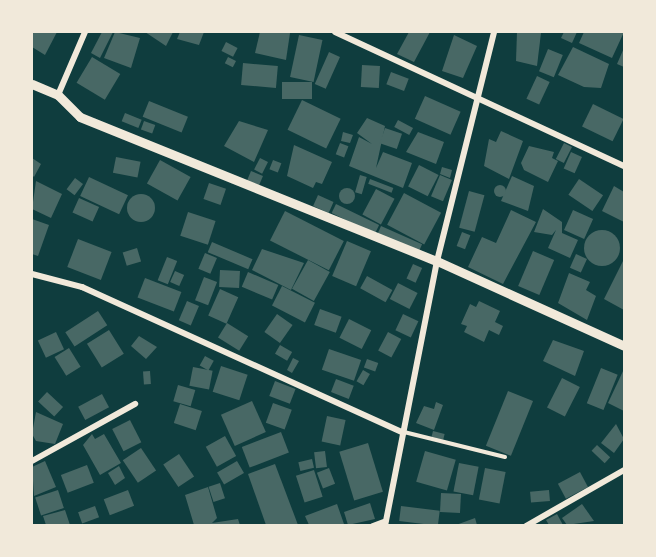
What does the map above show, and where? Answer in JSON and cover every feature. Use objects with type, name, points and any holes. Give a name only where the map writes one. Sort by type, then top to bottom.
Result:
[{"type":"street","points":[[58,95],[85,32]]},
{"type":"street","points":[[335,32],[624,166]]},
{"type":"street","points":[[373,525],[385,524],[437,261],[474,95],[494,32]]},
{"type":"street","points":[[32,84],[58,95],[80,117],[437,261],[624,346]]},
{"type":"street","points":[[32,274],[82,287],[402,432]]},
{"type":"street","points":[[32,461],[135,404]]},
{"type":"street","points":[[526,525],[624,470]]},
{"type":"lane","points":[[402,432],[505,457]]},
{"type":"building","points":[[32,32],[57,32],[45,55],[32,47]]},
{"type":"building","points":[[102,32],[113,32],[100,58],[91,53]]},
{"type":"building","points":[[115,32],[140,38],[131,68],[104,58]]},
{"type":"building","points":[[145,32],[173,32],[166,46]]},
{"type":"building","points":[[180,32],[204,32],[199,45],[177,39]]},
{"type":"building","points":[[260,32],[290,33],[286,60],[255,53]]},
{"type":"building","points":[[409,32],[430,32],[414,62],[397,54]]},
{"type":"building","points":[[517,32],[541,33],[537,66],[516,61]]},
{"type":"building","points":[[564,32],[577,32],[572,43],[561,38]]},
{"type":"building","points":[[584,32],[624,32],[612,58],[579,43]]},
{"type":"building","points":[[299,35],[322,40],[314,82],[290,77]]},
{"type":"building","points":[[454,35],[477,46],[463,78],[442,71]]},
{"type":"building","points":[[226,42],[238,48],[233,57],[221,51]]},
{"type":"building","points":[[573,47],[609,64],[601,88],[584,87],[558,75]]},
{"type":"building","points":[[624,48],[624,67],[617,64]]},
{"type":"building","points":[[548,49],[563,55],[554,77],[539,71]]},
{"type":"building","points":[[329,52],[340,57],[326,89],[315,84]]},
{"type":"building","points":[[92,57],[120,74],[105,100],[77,83]]},
{"type":"building","points":[[228,57],[236,61],[233,67],[225,63]]},
{"type":"building","points":[[243,63],[278,66],[276,88],[241,85]]},
{"type":"building","points":[[362,65],[380,66],[379,88],[361,87]]},
{"type":"building","points":[[391,72],[409,79],[404,91],[386,84]]},
{"type":"building","points":[[537,76],[550,82],[539,105],[526,99]]},
{"type":"building","points":[[282,82],[312,82],[312,99],[282,99]]},
{"type":"building","points":[[425,96],[461,112],[450,135],[415,119]]},
{"type":"building","points":[[302,100],[341,119],[326,149],[288,130]]},
{"type":"building","points":[[149,101],[188,117],[182,132],[143,117]]},
{"type":"building","points":[[593,104],[624,119],[613,141],[582,126]]},
{"type":"building","points":[[125,113],[142,120],[138,128],[122,121]]},
{"type":"building","points":[[367,118],[385,126],[376,168],[383,152],[412,163],[403,188],[349,166],[359,137],[372,144],[357,133]]},
{"type":"building","points":[[398,120],[413,128],[409,135],[394,127]]},
{"type":"building","points":[[144,121],[155,125],[152,134],[141,129]]},
{"type":"building","points":[[239,121],[268,130],[254,162],[224,146]]},
{"type":"building","points":[[385,128],[402,134],[397,149],[380,143]]},
{"type":"building","points":[[501,131],[523,141],[509,179],[484,166],[489,139],[496,142]]},
{"type":"building","points":[[343,132],[353,135],[350,143],[341,141]]},
{"type":"building","points":[[418,132],[444,142],[436,164],[406,152]]},
{"type":"building","points":[[340,143],[348,146],[344,157],[336,154]]},
{"type":"building","points":[[564,143],[572,147],[564,163],[556,159]]},
{"type":"building","points":[[294,145],[332,162],[322,184],[316,182],[313,188],[287,176]]},
{"type":"building","points":[[529,146],[554,152],[552,158],[558,161],[548,182],[524,170],[521,163]]},
{"type":"building","points":[[571,152],[582,157],[575,173],[564,168]]},
{"type":"building","points":[[116,157],[141,162],[137,177],[113,173]]},
{"type":"building","points":[[32,158],[41,164],[34,177],[32,175]]},
{"type":"building","points":[[260,158],[268,162],[262,174],[254,170]]},
{"type":"building","points":[[160,160],[191,177],[178,201],[147,184]]},
{"type":"building","points":[[273,160],[281,163],[278,173],[269,169]]},
{"type":"building","points":[[419,165],[439,175],[428,196],[408,186]]},
{"type":"building","points":[[442,167],[452,170],[450,178],[440,174]]},
{"type":"building","points":[[251,171],[263,176],[259,186],[247,181]]},
{"type":"building","points":[[360,175],[367,177],[362,194],[355,192]]},
{"type":"building","points":[[440,175],[452,180],[443,201],[431,196]]},
{"type":"building","points":[[512,176],[534,186],[528,211],[501,201]]},
{"type":"building","points":[[89,177],[128,195],[119,214],[80,196]]},
{"type":"building","points":[[75,178],[83,184],[75,195],[67,189]]},
{"type":"building","points":[[370,179],[393,188],[392,193],[368,184]]},
{"type":"building","points":[[579,179],[603,195],[592,211],[568,195]]},
{"type":"building","points":[[36,181],[62,194],[51,218],[32,209]]},
{"type":"building","points":[[209,183],[226,189],[220,205],[203,199]]},
{"type":"building","points":[[502,185],[505,186],[505,196],[498,197],[495,196],[494,189],[495,186]]},
{"type":"building","points":[[614,186],[624,192],[624,222],[602,211]]},
{"type":"building","points":[[344,188],[350,188],[355,196],[353,202],[344,204],[339,199],[339,193]]},
{"type":"building","points":[[376,189],[395,199],[381,224],[362,215]]},
{"type":"building","points":[[469,191],[484,195],[475,232],[459,228]]},
{"type":"building","points":[[404,193],[441,213],[424,245],[387,225]]},
{"type":"building","points":[[141,194],[151,198],[155,208],[151,218],[141,222],[131,218],[127,208],[131,198]]},
{"type":"building","points":[[318,195],[334,202],[329,213],[313,206]]},
{"type":"building","points":[[79,198],[99,207],[93,222],[72,213]]},
{"type":"building","points":[[336,204],[379,225],[375,234],[332,213]]},
{"type":"building","points":[[543,209],[562,222],[562,233],[578,240],[570,258],[548,248],[556,230],[552,235],[534,232]]},
{"type":"building","points":[[511,210],[536,222],[503,284],[468,267],[482,237],[496,243]]},
{"type":"building","points":[[573,210],[593,219],[584,239],[564,230]]},
{"type":"building","points":[[285,211],[344,241],[329,270],[270,240]]},
{"type":"building","points":[[188,212],[216,221],[208,245],[180,236]]},
{"type":"building","points":[[32,219],[49,225],[38,256],[32,254]]},
{"type":"building","points":[[381,226],[422,244],[418,253],[377,234]]},
{"type":"building","points":[[602,230],[615,235],[620,248],[615,261],[602,266],[589,261],[584,248],[589,235]]},
{"type":"building","points":[[462,232],[470,235],[465,249],[457,246]]},
{"type":"building","points":[[78,239],[112,252],[101,280],[67,267]]},
{"type":"building","points":[[347,241],[371,251],[356,286],[332,276]]},
{"type":"building","points":[[212,242],[253,259],[248,269],[208,252]]},
{"type":"building","points":[[137,248],[141,261],[127,266],[123,252]]},
{"type":"building","points":[[262,249],[304,263],[291,290],[252,270]]},
{"type":"building","points":[[533,251],[554,260],[539,295],[518,286]]},
{"type":"building","points":[[205,253],[217,258],[210,274],[198,269]]},
{"type":"building","points":[[576,254],[587,259],[581,273],[570,268]]},
{"type":"building","points":[[167,257],[177,261],[168,284],[158,280]]},
{"type":"building","points":[[624,259],[624,310],[604,299]]},
{"type":"building","points":[[308,260],[330,272],[314,301],[292,289]]},
{"type":"building","points":[[413,264],[422,268],[416,283],[406,279]]},
{"type":"building","points":[[220,270],[240,271],[239,288],[219,287]]},
{"type":"building","points":[[175,271],[184,275],[179,286],[170,282]]},
{"type":"building","points":[[248,272],[278,285],[272,300],[242,287]]},
{"type":"building","points":[[569,273],[590,282],[586,290],[596,296],[587,320],[558,303]]},
{"type":"building","points":[[367,276],[392,290],[386,302],[360,288]]},
{"type":"building","points":[[204,277],[217,282],[208,305],[195,300]]},
{"type":"building","points":[[145,278],[181,292],[174,312],[137,298]]},
{"type":"building","points":[[398,283],[418,293],[409,309],[390,299]]},
{"type":"building","points":[[282,286],[315,303],[305,322],[272,306]]},
{"type":"building","points":[[220,289],[238,297],[226,324],[208,315]]},
{"type":"building","points":[[187,301],[199,306],[191,325],[179,320]]},
{"type":"building","points":[[479,301],[500,311],[495,322],[503,326],[499,335],[489,330],[484,342],[464,332],[467,326],[461,324],[470,304],[476,307]]},
{"type":"building","points":[[320,309],[342,317],[336,333],[314,325]]},
{"type":"building","points":[[98,311],[107,325],[75,346],[65,332]]},
{"type":"building","points":[[277,314],[293,325],[280,343],[264,332]]},
{"type":"building","points":[[403,314],[418,321],[411,337],[395,330]]},
{"type":"building","points":[[349,319],[371,330],[362,349],[339,338]]},
{"type":"building","points":[[227,323],[248,336],[239,351],[218,337]]},
{"type":"building","points":[[109,330],[124,354],[102,368],[87,344]]},
{"type":"building","points":[[56,332],[64,349],[46,358],[38,340]]},
{"type":"building","points":[[388,332],[401,339],[391,358],[378,351]]},
{"type":"building","points":[[139,336],[157,347],[146,359],[131,346]]},
{"type":"building","points":[[553,340],[584,351],[575,376],[543,361]]},
{"type":"building","points":[[280,345],[292,352],[287,361],[275,354]]},
{"type":"building","points":[[69,348],[81,367],[66,376],[55,357]]},
{"type":"building","points":[[329,349],[361,360],[354,381],[322,370]]},
{"type":"building","points":[[205,356],[214,361],[208,370],[200,366]]},
{"type":"building","points":[[293,358],[299,361],[292,373],[287,370]]},
{"type":"building","points":[[367,359],[378,363],[375,372],[364,367]]},
{"type":"building","points":[[221,366],[248,375],[239,400],[213,392]]},
{"type":"building","points":[[193,367],[213,371],[209,389],[189,386]]},
{"type":"building","points":[[601,368],[618,375],[603,410],[587,403]]},
{"type":"building","points":[[624,369],[624,411],[608,403]]},
{"type":"building","points":[[363,370],[370,374],[363,385],[356,381]]},
{"type":"building","points":[[143,371],[150,371],[151,384],[144,384]]},
{"type":"building","points":[[562,378],[580,387],[565,416],[547,407]]},
{"type":"building","points":[[336,379],[354,386],[349,399],[331,392]]},
{"type":"building","points":[[275,381],[296,389],[290,404],[269,396]]},
{"type":"building","points":[[178,385],[195,390],[191,406],[173,401]]},
{"type":"building","points":[[508,391],[533,401],[511,456],[486,446]]},
{"type":"building","points":[[47,392],[63,407],[54,417],[38,402]]},
{"type":"building","points":[[102,394],[109,407],[85,420],[78,407]]},
{"type":"building","points":[[252,401],[266,432],[235,446],[221,415]]},
{"type":"building","points":[[436,402],[443,405],[434,430],[416,423],[424,406],[434,409]]},
{"type":"building","points":[[273,403],[292,410],[285,430],[266,423]]},
{"type":"building","points":[[180,404],[202,411],[196,430],[174,423]]},
{"type":"building","points":[[36,412],[63,424],[55,444],[36,441],[32,434]]},
{"type":"building","points":[[327,416],[346,420],[340,445],[322,441]]},
{"type":"building","points":[[130,420],[141,442],[124,451],[112,429]]},
{"type":"building","points":[[616,424],[624,439],[614,453],[601,443]]},
{"type":"building","points":[[433,431],[445,434],[443,440],[432,437]]},
{"type":"building","points":[[281,432],[289,453],[250,468],[242,447]]},
{"type":"building","points":[[92,434],[95,439],[104,434],[121,463],[100,475],[83,445]]},
{"type":"building","points":[[225,436],[236,456],[217,467],[206,447]]},
{"type":"building","points":[[368,443],[383,492],[354,501],[339,452]]},
{"type":"building","points":[[597,445],[610,457],[605,463],[592,451]]},
{"type":"building","points":[[141,448],[156,470],[138,483],[123,460]]},
{"type":"building","points":[[325,451],[327,467],[316,468],[314,452]]},
{"type":"building","points":[[425,451],[456,460],[447,491],[416,482]]},
{"type":"building","points":[[179,454],[194,476],[178,487],[163,465]]},
{"type":"building","points":[[312,459],[314,468],[300,471],[298,462]]},
{"type":"building","points":[[45,461],[56,487],[34,496],[32,467]]},
{"type":"building","points":[[237,461],[244,473],[224,485],[217,472]]},
{"type":"building","points":[[459,463],[479,467],[473,495],[453,491]]},
{"type":"building","points":[[275,464],[298,525],[266,525],[248,474]]},
{"type":"building","points":[[87,465],[94,483],[68,493],[61,475]]},
{"type":"building","points":[[119,466],[125,478],[115,485],[108,473]]},
{"type":"building","points":[[329,468],[335,484],[323,489],[317,473]]},
{"type":"building","points":[[485,468],[506,472],[500,503],[479,499]]},
{"type":"building","points":[[314,470],[323,497],[305,503],[296,476]]},
{"type":"building","points":[[580,472],[588,487],[566,499],[558,484]]},
{"type":"building","points":[[220,483],[225,498],[214,502],[209,487]]},
{"type":"building","points":[[208,487],[217,518],[212,523],[238,519],[240,525],[194,525],[185,495]]},
{"type":"building","points":[[58,490],[64,508],[41,515],[35,497]]},
{"type":"building","points":[[128,490],[134,506],[110,515],[104,499]]},
{"type":"building","points":[[549,490],[550,501],[531,503],[530,492]]},
{"type":"building","points":[[441,493],[461,494],[460,513],[440,512]]},
{"type":"building","points":[[370,503],[375,519],[348,525],[344,512]]},
{"type":"building","points":[[337,504],[344,524],[309,525],[305,516]]},
{"type":"building","points":[[582,504],[594,521],[567,525],[562,518]]},
{"type":"building","points":[[95,506],[99,517],[82,523],[78,512]]},
{"type":"building","points":[[401,506],[440,511],[438,526],[399,521]]},
{"type":"building","points":[[65,510],[70,525],[46,525],[43,516]]},
{"type":"building","points":[[557,514],[563,525],[549,525],[546,520]]},
{"type":"building","points":[[475,518],[477,525],[456,525]]}]
